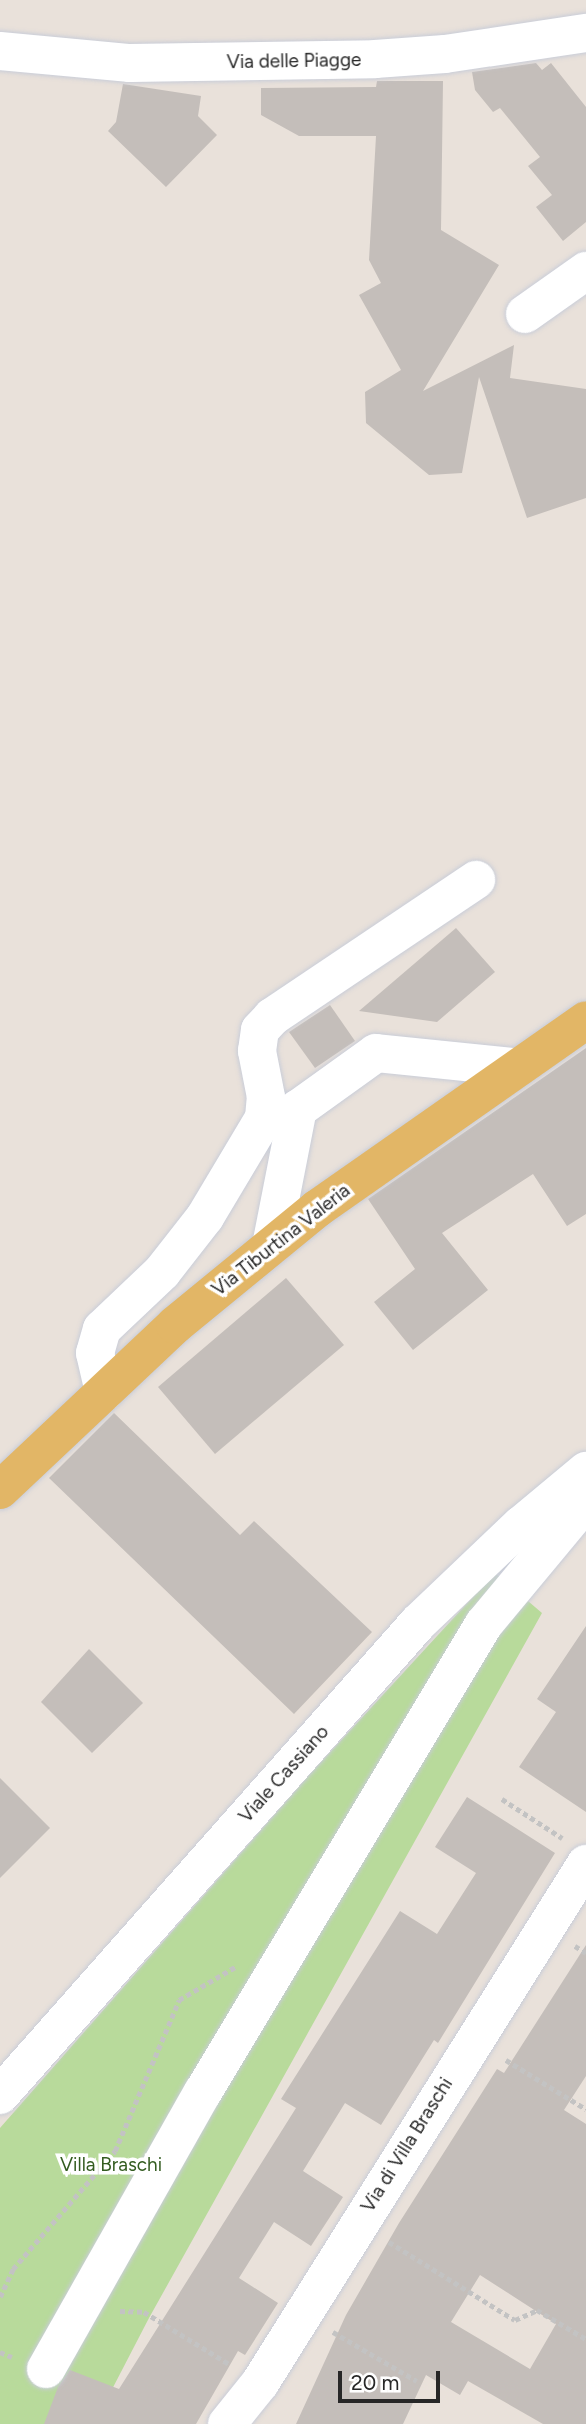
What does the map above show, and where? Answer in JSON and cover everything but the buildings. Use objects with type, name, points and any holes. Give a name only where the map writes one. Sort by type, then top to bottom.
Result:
[{"type":"main road","name":"Via Tiburtina Valeria","points":[[0,1490],[176,1325],[271,1247],[516,1067],[586,1020]]},
{"type":"street","name":"Via delle Piagge","points":[[0,51],[130,63],[375,59],[445,54],[586,33]]},
{"type":"street","points":[[525,314],[586,271]]},
{"type":"street","points":[[104,1392],[95,1353],[102,1329],[162,1272],[205,1217],[264,1118],[266,1097],[257,1051],[260,1030],[272,1017],[476,880]]},
{"type":"street","points":[[271,1247],[298,1109],[376,1053],[516,1067]]},
{"type":"street","name":"Viale Cassiano","points":[[0,2095],[418,1623],[521,1525],[586,1471]]},
{"type":"street","points":[[46,2369],[203,2092],[484,1624],[586,1501]]},
{"type":"street","name":"Via di Villa Braschi","points":[[226,2424],[260,2383],[472,2040],[576,1852]]},
{"type":"street","points":[[251,2424],[260,2383]]},
{"type":"path","points":[[502,1799],[576,1852]]},
{"type":"path","points":[[0,2297],[13,2269],[115,2151],[179,2000],[245,1961]]},
{"type":"path","points":[[472,2040],[586,2109]]},
{"type":"path","points":[[359,2223],[515,2320],[537,2310],[586,2339]]},
{"type":"path","points":[[144,2312],[260,2383]]},
{"type":"path","points":[[302,2314],[417,2381]]},
{"type":"green space","name":"Villa Braschi","points":[[495,1573],[542,1613],[149,2318],[94,2424],[0,2424],[0,2128],[311,1773]]}]
